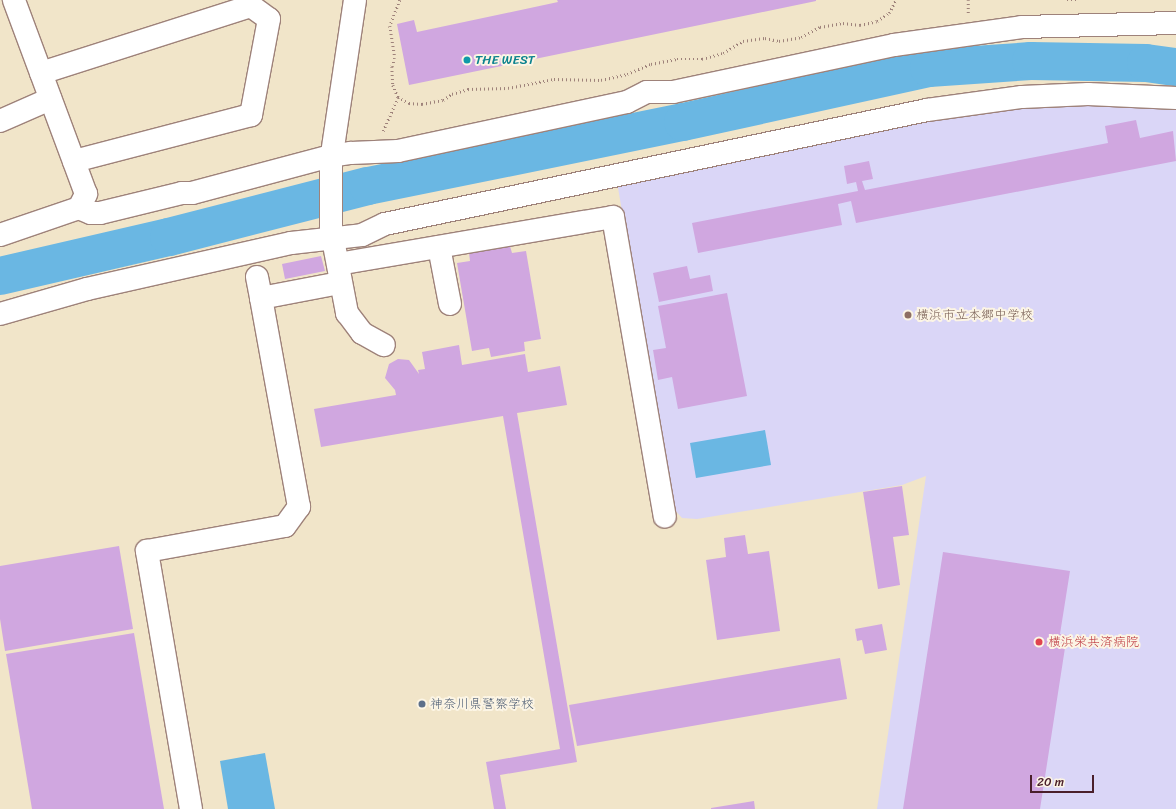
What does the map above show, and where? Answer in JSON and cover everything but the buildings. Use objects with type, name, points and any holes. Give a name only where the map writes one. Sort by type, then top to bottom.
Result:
[{"type":"street","points":[[0,4],[10,0]]},
{"type":"street","points":[[14,0],[86,194],[79,208]]},
{"type":"street","points":[[355,0],[331,159],[332,234],[347,313],[353,324],[362,333],[384,345]]},
{"type":"street","points":[[41,73],[251,6],[269,19],[251,115],[74,161]]},
{"type":"street","points":[[0,235],[79,208],[91,213],[100,213],[182,193],[192,193],[331,159],[351,152],[398,151],[626,102],[647,92],[673,92],[894,45],[1022,27],[1176,23]]},
{"type":"street","points":[[0,314],[80,291],[291,243],[332,234],[362,235],[385,224],[927,110],[1029,97],[1088,94],[1176,98]]},
{"type":"street","points":[[0,121],[50,99]]},
{"type":"street","points":[[261,298],[339,273],[439,247],[613,216],[665,517]]},
{"type":"street","points":[[439,247],[450,304]]},
{"type":"street","points":[[191,809],[147,551],[285,526],[299,507],[257,277]]},
{"type":"path","points":[[400,0],[390,34],[395,58],[392,67],[393,85],[398,97],[409,103],[422,104],[443,100],[452,94],[468,89],[508,88],[554,79],[601,80],[627,74],[651,64],[677,58],[702,59],[723,53],[743,41],[765,38],[778,40],[793,38],[820,27],[842,23],[866,24],[877,21],[889,13],[896,0]]},
{"type":"path","points":[[968,0],[968,18]]},
{"type":"path","points":[[1067,0],[1077,0]]},
{"type":"path","points":[[384,127],[398,97]]},
{"type":"shaded area","name":"横浜市立本郷中学校","points":[[1020,103],[1176,105],[1176,809],[877,809],[926,476],[902,485],[697,519],[682,518],[673,508],[617,182]]},
{"type":"water","points":[[765,430],[771,465],[696,478],[690,443]]},
{"type":"water","points":[[265,753],[275,809],[228,809],[220,761]]},
{"type":"waterway","points":[[0,276],[169,237],[368,186],[683,122],[929,68],[1031,61],[1146,63],[1176,67]]},
{"type":"place","name":"THE WEST","points":[[467,60]]},
{"type":"place","name":"横浜市立本郷中学校","points":[[908,315]]},
{"type":"place","name":"横浜栄共済病院","points":[[1039,642]]},
{"type":"place","name":"神奈川県警察学校","points":[[422,704]]}]
